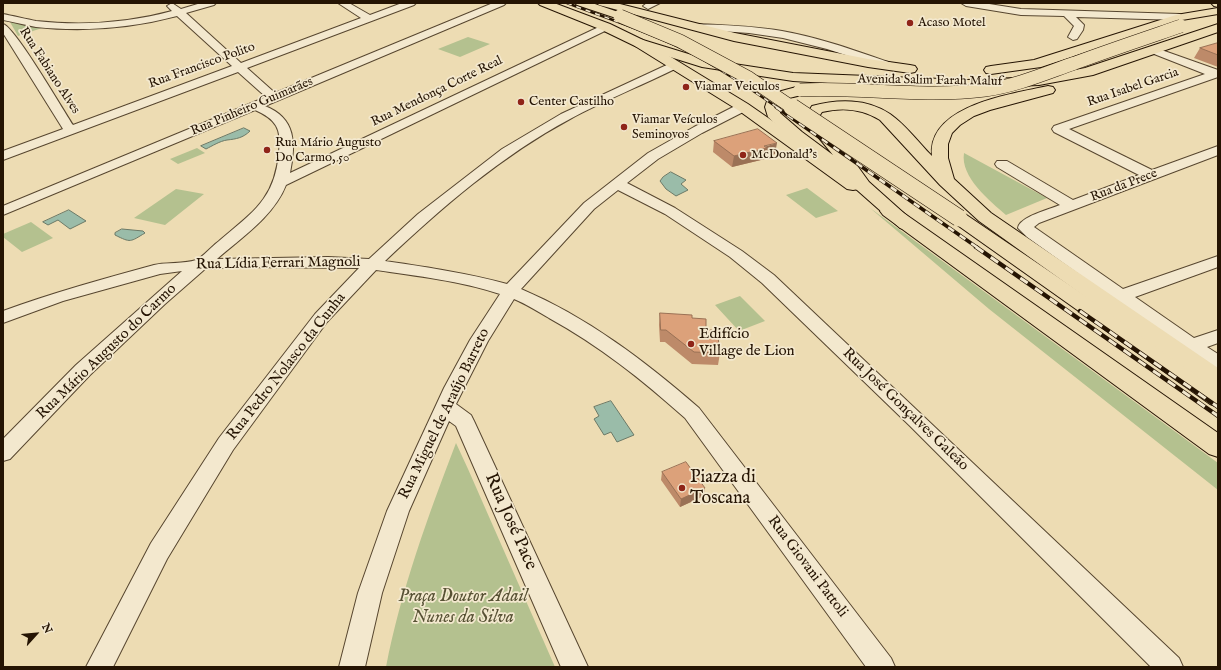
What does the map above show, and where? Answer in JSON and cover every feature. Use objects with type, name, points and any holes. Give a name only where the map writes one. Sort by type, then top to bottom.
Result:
[{"type":"main road","points":[[544,3],[606,27],[639,43],[743,107],[1218,447]]},
{"type":"main road","points":[[581,3],[620,16],[680,41],[750,78],[959,218],[1218,398]]},
{"type":"main road","name":"Avenida Salim Farah Maluf","points":[[603,3],[694,27],[768,44],[894,68],[930,71],[975,71],[1015,68],[1036,64],[1218,11]]},
{"type":"main road","points":[[907,224],[862,186],[796,135],[773,114],[773,101],[778,96],[800,90],[842,89],[942,92],[983,90],[1002,87],[1034,78],[1180,22],[1218,17]]},
{"type":"main road","name":"Avenida Salim Farah Maluf","points":[[639,43],[707,64],[793,77],[967,84],[1039,81],[1088,72],[1218,28]]},
{"type":"main road","points":[[736,69],[773,67],[789,61],[790,56],[768,44]]},
{"type":"main road","points":[[946,181],[939,153],[940,142],[944,133],[959,118],[987,106],[1067,85],[1088,72]]},
{"type":"main road","points":[[862,186],[842,156],[814,122],[813,116],[817,109],[834,105],[848,106],[878,113],[891,123],[967,202],[1005,232],[1218,380]]},
{"type":"street","points":[[169,3],[274,98]]},
{"type":"street","points":[[3,17],[54,26],[122,23],[180,13],[212,3]]},
{"type":"street","points":[[343,3],[369,19]]},
{"type":"street","name":"Rua Francisco Polito","points":[[3,156],[411,3]]},
{"type":"street","name":"Rua Pinheiro Guimarães","points":[[3,211],[501,3]]},
{"type":"street","points":[[966,3],[1021,12],[1066,13],[1180,22]]},
{"type":"street","points":[[1021,12],[1029,3]]},
{"type":"street","points":[[1066,13],[1079,25],[1078,30],[1072,37]]},
{"type":"street","points":[[13,40],[54,26]]},
{"type":"street","name":"Rua Fabiano Alves","points":[[3,27],[13,40],[70,131]]},
{"type":"street","name":"Rua Mendonça Corte Real","points":[[279,183],[606,27]]},
{"type":"street","name":"Avenida Salim Farah Maluf","points":[[694,27],[749,29],[799,38],[836,48],[894,68]]},
{"type":"street","points":[[1153,50],[1217,74]]},
{"type":"street","name":"Rua Pedro Nolasco da Cunha","points":[[99,667],[159,551],[226,444],[322,318],[372,264],[423,217],[507,152],[565,117],[675,65]]},
{"type":"street","name":"Rua Isabel Garcia","points":[[1152,176],[1058,129],[1217,74]]},
{"type":"street","name":"Rua Mário Augusto do Carmo","points":[[3,453],[83,370],[159,300],[265,208],[275,194],[279,183],[285,162],[286,140],[281,120],[272,113],[255,106]]},
{"type":"street","name":"Rua Miguel de Araújo Barreto","points":[[352,667],[370,593],[398,512],[446,406],[479,340],[510,291],[589,206],[653,156],[698,130],[743,107]]},
{"type":"street","name":"Rua da Prece","points":[[1121,296],[1032,234],[1026,228],[1029,223],[1218,150]]},
{"type":"street","points":[[1002,164],[1072,206]]},
{"type":"street","name":"Rua José Gonçalves Galeão","points":[[617,184],[670,211],[736,254],[768,279],[916,420],[1170,667]]},
{"type":"street","points":[[1121,296],[1218,261]]},
{"type":"street","name":"Rua Lídia Ferrari Magnoli","points":[[3,317],[57,297],[129,276],[159,269],[200,264],[240,262],[313,262],[372,264],[433,273],[484,283],[510,291]]},
{"type":"street","name":"Rua Giovani Pattoli","points":[[510,291],[570,322],[617,351],[655,380],[692,413],[882,667]]},
{"type":"street","points":[[1121,296],[1218,362]]},
{"type":"street","points":[[1193,345],[1218,336]]},
{"type":"street","name":"Rua José Pace","points":[[446,406],[464,421],[575,667]]},
{"type":"green space","points":[[10,22],[45,27],[18,36]]},
{"type":"green space","points":[[468,37],[490,44],[460,57],[438,49]]},
{"type":"green space","points":[[197,148],[205,153],[178,164],[170,159]]},
{"type":"green space","points":[[964,153],[1047,198],[1006,215],[985,196],[971,179],[964,162]]},
{"type":"green space","points":[[807,188],[838,211],[816,218],[786,195]]},
{"type":"green space","points":[[176,189],[204,194],[165,225],[134,218]]},
{"type":"green space","points":[[870,208],[1218,463],[1218,490],[989,309]]},
{"type":"green space","points":[[31,222],[53,238],[22,252],[3,237],[3,234]]},
{"type":"green space","points":[[740,296],[765,321],[739,331],[715,305]]},
{"type":"green space","name":"Praça Doutor Adail Nunes da Silva","points":[[456,443],[555,667],[386,667],[407,582],[435,498]]},
{"type":"shaded area","points":[[244,128],[250,131],[242,137],[222,141],[206,149],[201,146]]},
{"type":"shaded area","points":[[671,172],[686,180],[681,184],[688,190],[676,196],[666,189],[660,181]]},
{"type":"shaded area","points":[[69,210],[86,221],[70,229],[58,220],[48,225],[43,222]]},
{"type":"shaded area","points":[[122,229],[143,231],[145,233],[133,240],[128,240],[115,235],[115,233]]},
{"type":"shaded area","points":[[611,401],[634,435],[617,442],[611,432],[604,435],[594,419],[599,416],[594,407]]},
{"type":"building","points":[[1218,43],[1218,55],[1200,48]]},
{"type":"building","points":[[758,129],[777,143],[764,146],[767,148],[734,156],[714,141]]},
{"type":"building","points":[[660,313],[692,315],[692,318],[706,319],[706,330],[712,330],[712,337],[718,337],[720,353],[694,352],[666,330],[661,330]]},
{"type":"building","points":[[686,462],[705,488],[681,499],[662,472]]},
{"type":"railway","points":[[567,3],[632,27],[680,47],[747,87],[778,108]]},
{"type":"railway","points":[[776,107],[978,248]]},
{"type":"railway","points":[[976,247],[1218,416]]},
{"type":"railway","points":[[1080,311],[1218,407]]},
{"type":"place","name":"Acaso Motel","points":[[910,23]]},
{"type":"place","name":"Viamar Veiculos","points":[[686,87]]},
{"type":"place","name":"Center Castilho","points":[[521,102]]},
{"type":"place","name":"Viamar Veículos Seminovos","points":[[624,127]]},
{"type":"place","name":"Rua Mário Augusto Do Carmo, 50","points":[[267,150]]},
{"type":"place","name":"McDonald's","points":[[743,155]]},
{"type":"place","name":"Edifício Village de Lion","points":[[691,344]]},
{"type":"place","name":"Piazza di Toscana","points":[[682,488]]}]
